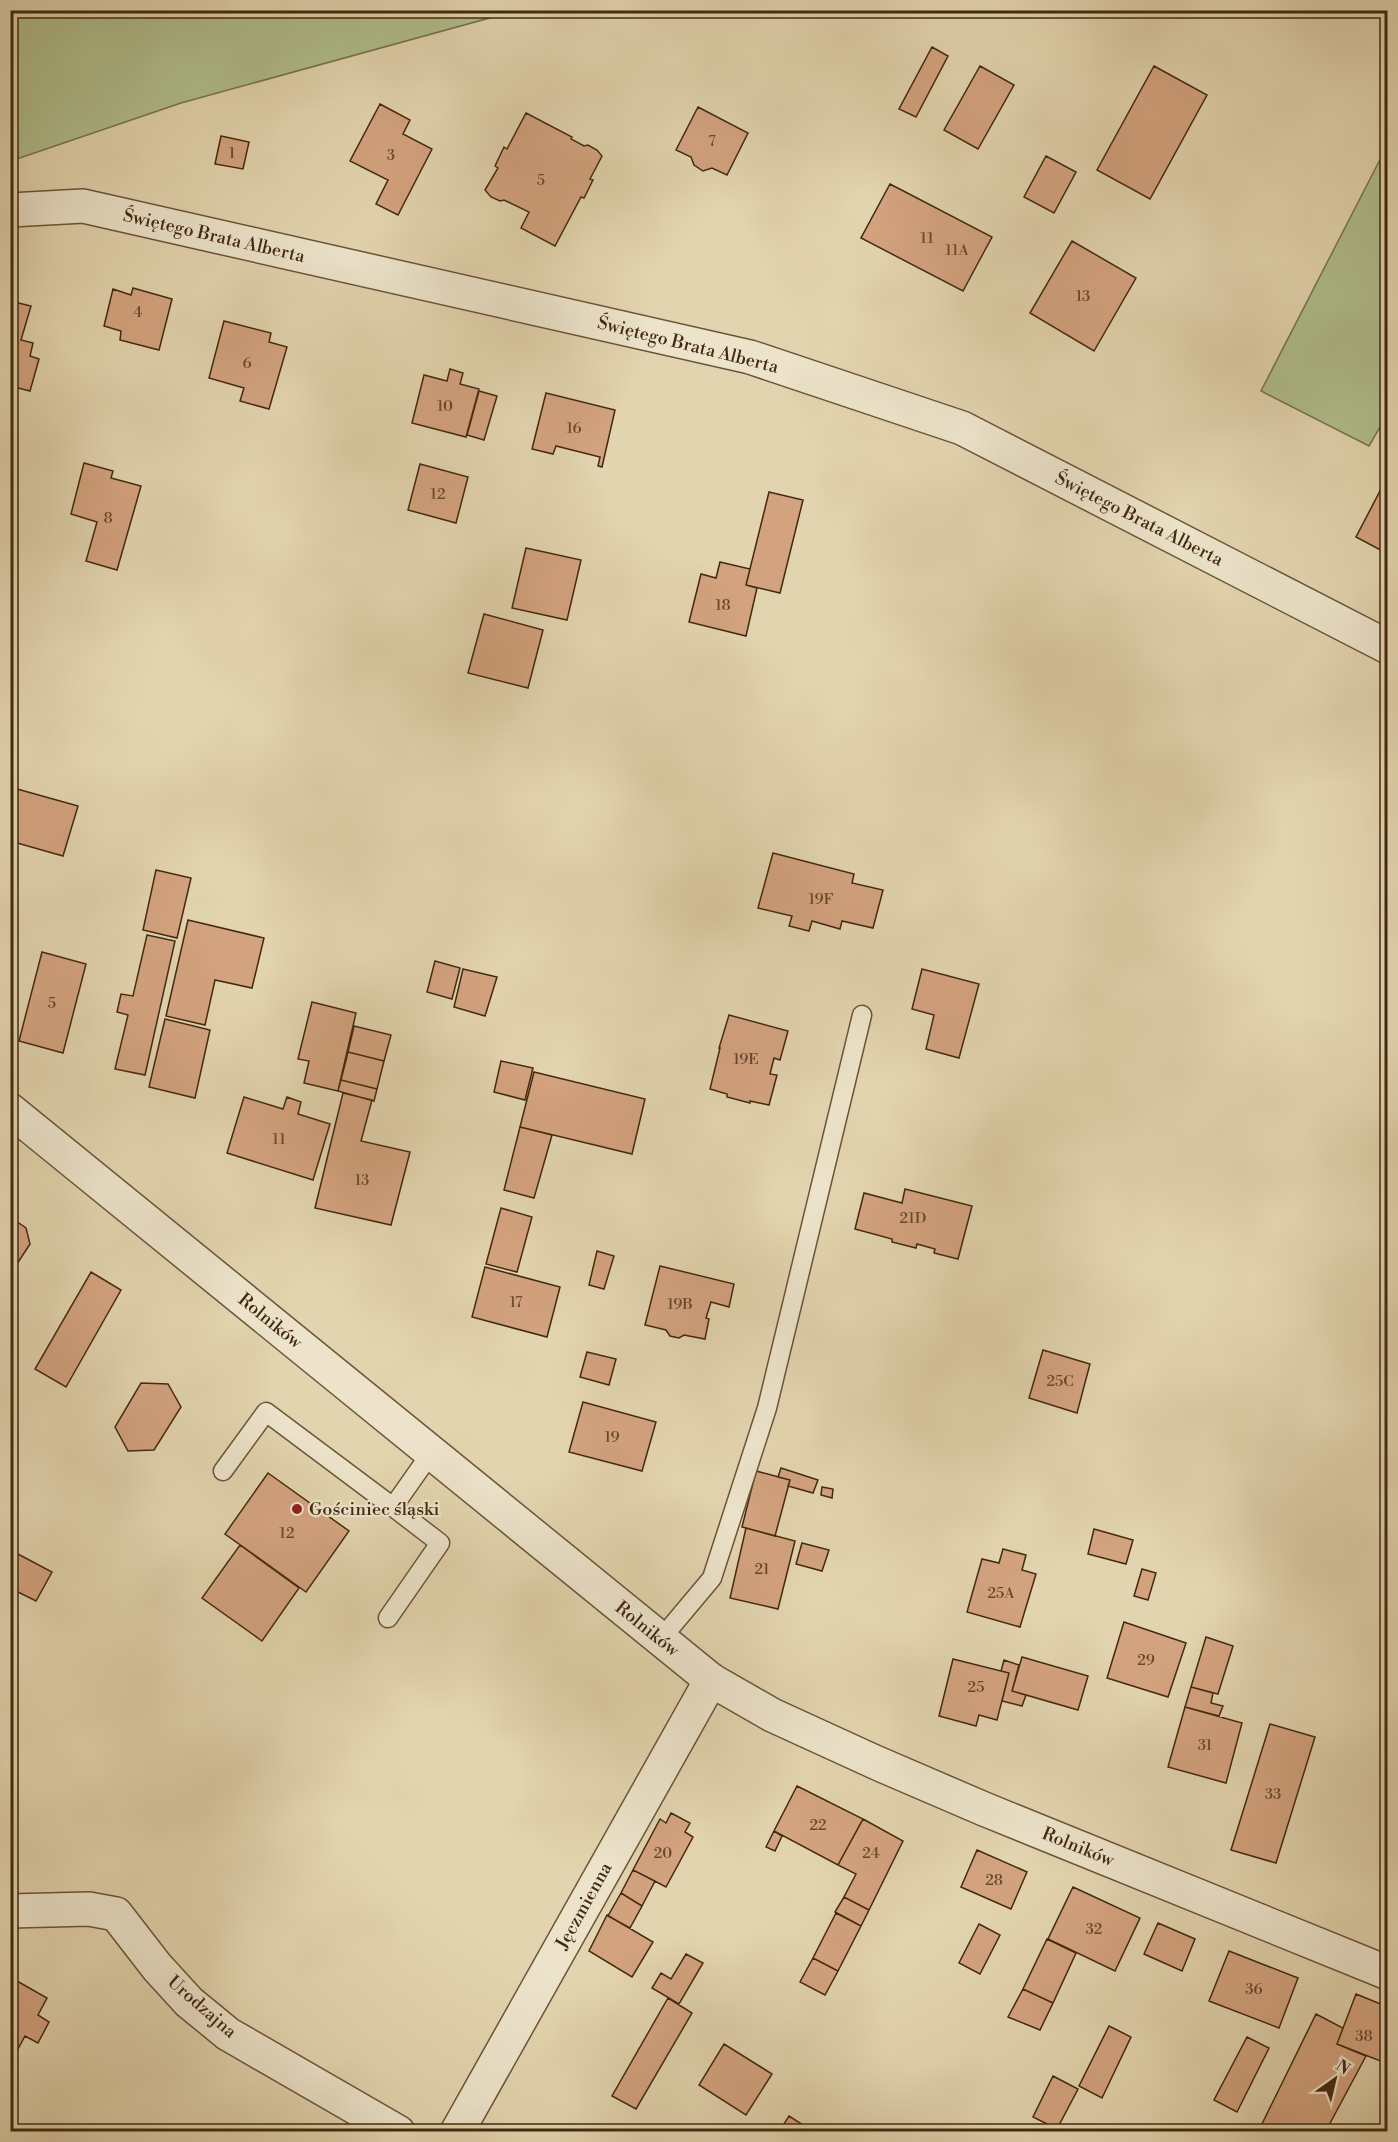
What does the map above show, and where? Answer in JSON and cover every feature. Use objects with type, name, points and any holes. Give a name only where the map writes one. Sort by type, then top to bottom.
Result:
[{"type":"street","name":"Świętego Brata Alberta","points":[[10,210],[83,206],[750,357],[962,428],[1388,647]]},
{"type":"street","name":"Rolników","points":[[10,1110],[711,1680],[772,1715],[899,1772],[1006,1818],[1388,1973]]},
{"type":"street","name":"Jęczmienna","points":[[457,2132],[711,1680]]},
{"type":"street","name":"Urodzajna","points":[[10,1911],[89,1909],[116,1914],[157,1967],[189,2002],[228,2034],[398,2132]]},
{"type":"lane","points":[[660,1640],[712,1578],[767,1408],[862,1015]]},
{"type":"lane","points":[[223,1471],[266,1412],[440,1543],[388,1618]]},
{"type":"lane","points":[[393,1507],[431,1453]]},
{"type":"green space","points":[[10,11],[515,11],[181,103],[11,161]]},
{"type":"green space","points":[[1387,146],[1387,415],[1369,446],[1261,391]]},
{"type":"building","points":[[932,47],[948,56],[916,117],[899,109]]},
{"type":"building","points":[[980,66],[1014,85],[978,149],[944,130]]},
{"type":"building","points":[[1154,66],[1207,95],[1150,199],[1097,170]]},
{"type":"building","points":[[380,104],[410,120],[403,134],[432,149],[398,215],[376,204],[388,180],[350,161]]},
{"type":"building","points":[[698,107],[748,133],[727,175],[712,168],[703,171],[694,165],[691,157],[676,150]]},
{"type":"building","points":[[526,113],[572,137],[571,139],[584,146],[588,145],[597,150],[602,156],[590,179],[593,180],[584,198],[581,197],[555,246],[521,228],[529,212],[504,200],[500,201],[491,197],[485,190],[498,168],[495,166],[504,147],[507,149]]},
{"type":"building","points":[[221,136],[249,142],[243,169],[215,164]]},
{"type":"building","points":[[1046,156],[1076,172],[1054,213],[1024,197]]},
{"type":"building","points":[[890,184],[992,237],[963,291],[861,238]]},
{"type":"building","points":[[1072,241],[1136,278],[1094,351],[1030,313]]},
{"type":"building","points":[[133,288],[172,299],[159,350],[120,340],[121,331],[104,326],[113,289],[131,295]]},
{"type":"building","points":[[10,301],[31,306],[21,340],[33,343],[30,356],[39,359],[30,391],[10,386]]},
{"type":"building","points":[[224,321],[271,333],[269,342],[287,347],[269,409],[240,401],[244,388],[209,378]]},
{"type":"building","points":[[450,369],[463,373],[460,384],[479,389],[466,437],[412,423],[424,375],[447,381]]},
{"type":"building","points":[[479,391],[497,396],[484,440],[467,435]]},
{"type":"building","points":[[546,393],[615,410],[602,467],[598,466],[600,457],[556,446],[553,454],[532,449]]},
{"type":"building","points":[[84,463],[113,471],[111,478],[141,486],[117,570],[86,561],[97,522],[71,514]]},
{"type":"building","points":[[420,464],[468,477],[456,523],[408,510]]},
{"type":"building","points":[[1380,491],[1388,495],[1388,554],[1356,537]]},
{"type":"building","points":[[769,492],[803,500],[780,593],[746,585]]},
{"type":"building","points":[[526,548],[581,560],[567,620],[512,608]]},
{"type":"building","points":[[720,562],[750,569],[746,585],[757,588],[746,636],[689,622],[701,574],[716,578]]},
{"type":"building","points":[[484,614],[543,630],[528,688],[468,673]]},
{"type":"building","points":[[10,787],[78,806],[63,856],[10,841]]},
{"type":"building","points":[[773,853],[854,874],[852,883],[883,890],[873,928],[842,921],[840,929],[812,921],[809,931],[789,926],[792,916],[758,908]]},
{"type":"building","points":[[156,870],[191,878],[177,938],[143,930]]},
{"type":"building","points":[[188,920],[264,938],[252,988],[215,980],[205,1025],[166,1016]]},
{"type":"building","points":[[147,935],[175,941],[145,1075],[115,1069],[128,1015],[117,1012],[121,994],[133,996]]},
{"type":"building","points":[[42,952],[86,964],[63,1053],[19,1041]]},
{"type":"building","points":[[435,961],[460,968],[452,999],[427,992]]},
{"type":"building","points":[[463,969],[497,977],[485,1016],[454,1007]]},
{"type":"building","points":[[922,969],[979,984],[959,1058],[926,1049],[934,1015],[912,1009]]},
{"type":"building","points":[[312,1002],[356,1013],[338,1091],[304,1083],[309,1061],[298,1059]]},
{"type":"building","points":[[729,1015],[788,1031],[780,1060],[774,1058],[770,1074],[777,1075],[769,1105],[727,1097],[727,1094],[710,1089]]},
{"type":"building","points":[[165,1019],[210,1030],[195,1098],[149,1087]]},
{"type":"building","points":[[354,1026],[391,1035],[384,1061],[348,1052]]},
{"type":"building","points":[[348,1052],[384,1061],[377,1089],[341,1080]]},
{"type":"building","points":[[501,1061],[533,1068],[525,1100],[494,1092]]},
{"type":"building","points":[[534,1072],[645,1099],[632,1154],[520,1127]]},
{"type":"building","points":[[341,1080],[377,1089],[374,1101],[338,1091]]},
{"type":"building","points":[[343,1093],[372,1100],[361,1141],[410,1152],[391,1225],[315,1208]]},
{"type":"building","points":[[244,1097],[283,1109],[287,1097],[301,1102],[298,1114],[330,1124],[313,1180],[227,1153]]},
{"type":"building","points":[[520,1127],[552,1135],[534,1198],[504,1190]]},
{"type":"building","points":[[905,1189],[972,1206],[958,1259],[934,1253],[935,1249],[917,1244],[916,1248],[892,1242],[892,1239],[855,1229],[864,1193],[902,1203]]},
{"type":"building","points":[[501,1208],[532,1217],[517,1272],[486,1264]]},
{"type":"building","points":[[10,1217],[26,1228],[30,1244],[13,1270],[10,1270]]},
{"type":"building","points":[[597,1251],[614,1256],[604,1289],[589,1285]]},
{"type":"building","points":[[660,1266],[734,1284],[729,1307],[711,1302],[706,1318],[709,1319],[705,1339],[684,1335],[679,1338],[670,1336],[666,1330],[645,1325]]},
{"type":"building","points":[[485,1267],[560,1287],[547,1337],[472,1317]]},
{"type":"building","points":[[91,1272],[121,1290],[66,1387],[35,1369]]},
{"type":"building","points":[[1043,1350],[1090,1364],[1077,1413],[1029,1398]]},
{"type":"building","points":[[587,1352],[616,1359],[609,1385],[580,1377]]},
{"type":"building","points":[[141,1383],[168,1384],[181,1407],[154,1450],[128,1451],[115,1427]]},
{"type":"building","points":[[583,1402],[656,1422],[642,1471],[569,1452]]},
{"type":"building","points":[[781,1468],[818,1480],[813,1493],[788,1486],[790,1480],[778,1477]]},
{"type":"building","points":[[756,1471],[790,1480],[775,1536],[742,1527]]},
{"type":"building","points":[[268,1473],[349,1531],[306,1592],[225,1534]]},
{"type":"building","points":[[822,1487],[833,1489],[832,1498],[821,1495]]},
{"type":"building","points":[[746,1528],[795,1541],[778,1609],[730,1598]]},
{"type":"building","points":[[1094,1529],[1133,1540],[1126,1564],[1088,1554]]},
{"type":"building","points":[[802,1543],[829,1550],[822,1571],[796,1564]]},
{"type":"building","points":[[240,1545],[299,1588],[262,1641],[202,1598]]},
{"type":"building","points":[[1003,1549],[1026,1555],[1022,1570],[1036,1574],[1020,1627],[967,1612],[982,1559],[999,1563]]},
{"type":"building","points":[[16,1553],[52,1572],[36,1601],[10,1588],[10,1563]]},
{"type":"building","points":[[1142,1569],[1156,1573],[1148,1600],[1134,1596]]},
{"type":"building","points":[[1124,1622],[1186,1643],[1168,1697],[1107,1678]]},
{"type":"building","points":[[1206,1637],[1233,1646],[1218,1694],[1191,1687]]},
{"type":"building","points":[[1022,1657],[1088,1676],[1078,1710],[1012,1691]]},
{"type":"building","points":[[953,1659],[1009,1673],[997,1720],[979,1715],[976,1726],[939,1716]]},
{"type":"building","points":[[1004,1660],[1019,1665],[1012,1691],[1026,1695],[1022,1706],[1002,1701],[1009,1673],[1001,1671]]},
{"type":"building","points":[[1191,1687],[1213,1693],[1211,1703],[1223,1706],[1219,1716],[1185,1707]]},
{"type":"building","points":[[1185,1707],[1242,1723],[1226,1783],[1168,1767]]},
{"type":"building","points":[[1270,1724],[1315,1737],[1276,1863],[1231,1850]]},
{"type":"building","points":[[797,1786],[863,1819],[838,1865],[774,1831]]},
{"type":"building","points":[[671,1813],[690,1823],[685,1832],[693,1837],[666,1887],[633,1870],[660,1819],[666,1823]]},
{"type":"building","points":[[863,1819],[903,1841],[869,1910],[844,1897],[856,1874],[838,1865]]},
{"type":"building","points":[[774,1831],[782,1836],[775,1851],[766,1847]]},
{"type":"building","points":[[977,1850],[1027,1872],[1011,1909],[961,1887]]},
{"type":"building","points":[[633,1870],[655,1881],[642,1906],[621,1893]]},
{"type":"building","points":[[1073,1887],[1140,1918],[1115,1971],[1048,1939]]},
{"type":"building","points":[[621,1893],[642,1906],[630,1928],[608,1916]]},
{"type":"building","points":[[844,1897],[869,1910],[861,1926],[835,1912]]},
{"type":"building","points":[[836,1913],[861,1926],[838,1971],[813,1958]]},
{"type":"building","points":[[607,1915],[653,1942],[632,1977],[589,1951]]},
{"type":"building","points":[[1158,1923],[1195,1939],[1182,1971],[1144,1954]]},
{"type":"building","points":[[979,1924],[1000,1935],[980,1974],[959,1963]]},
{"type":"building","points":[[1047,1939],[1076,1953],[1053,2003],[1023,1989]]},
{"type":"building","points":[[1229,1951],[1298,1978],[1279,2028],[1209,2001]]},
{"type":"building","points":[[686,1954],[703,1963],[679,2004],[652,1988],[661,1973],[671,1979]]},
{"type":"building","points":[[813,1958],[838,1971],[825,1995],[800,1982]]},
{"type":"building","points":[[10,1977],[47,1998],[38,2015],[49,2022],[38,2043],[25,2036],[12,2060]]},
{"type":"building","points":[[1023,1989],[1053,2003],[1040,2030],[1008,2017]]},
{"type":"building","points":[[1356,1994],[1388,2007],[1388,2064],[1337,2044]]},
{"type":"building","points":[[668,1998],[692,2013],[636,2109],[612,2096]]},
{"type":"building","points":[[1316,2014],[1343,2028],[1337,2044],[1366,2056],[1327,2129],[1332,2132],[1258,2132]]},
{"type":"building","points":[[1109,2026],[1131,2037],[1102,2098],[1079,2086]]},
{"type":"building","points":[[1247,2037],[1269,2048],[1237,2112],[1214,2100]]},
{"type":"building","points":[[724,2044],[772,2074],[746,2115],[699,2085]]},
{"type":"building","points":[[1053,2076],[1078,2089],[1057,2129],[1033,2117]]},
{"type":"building","points":[[789,2116],[814,2132],[780,2130]]},
{"type":"place","name":"Gościniec śląski","points":[[297,1509]]}]
